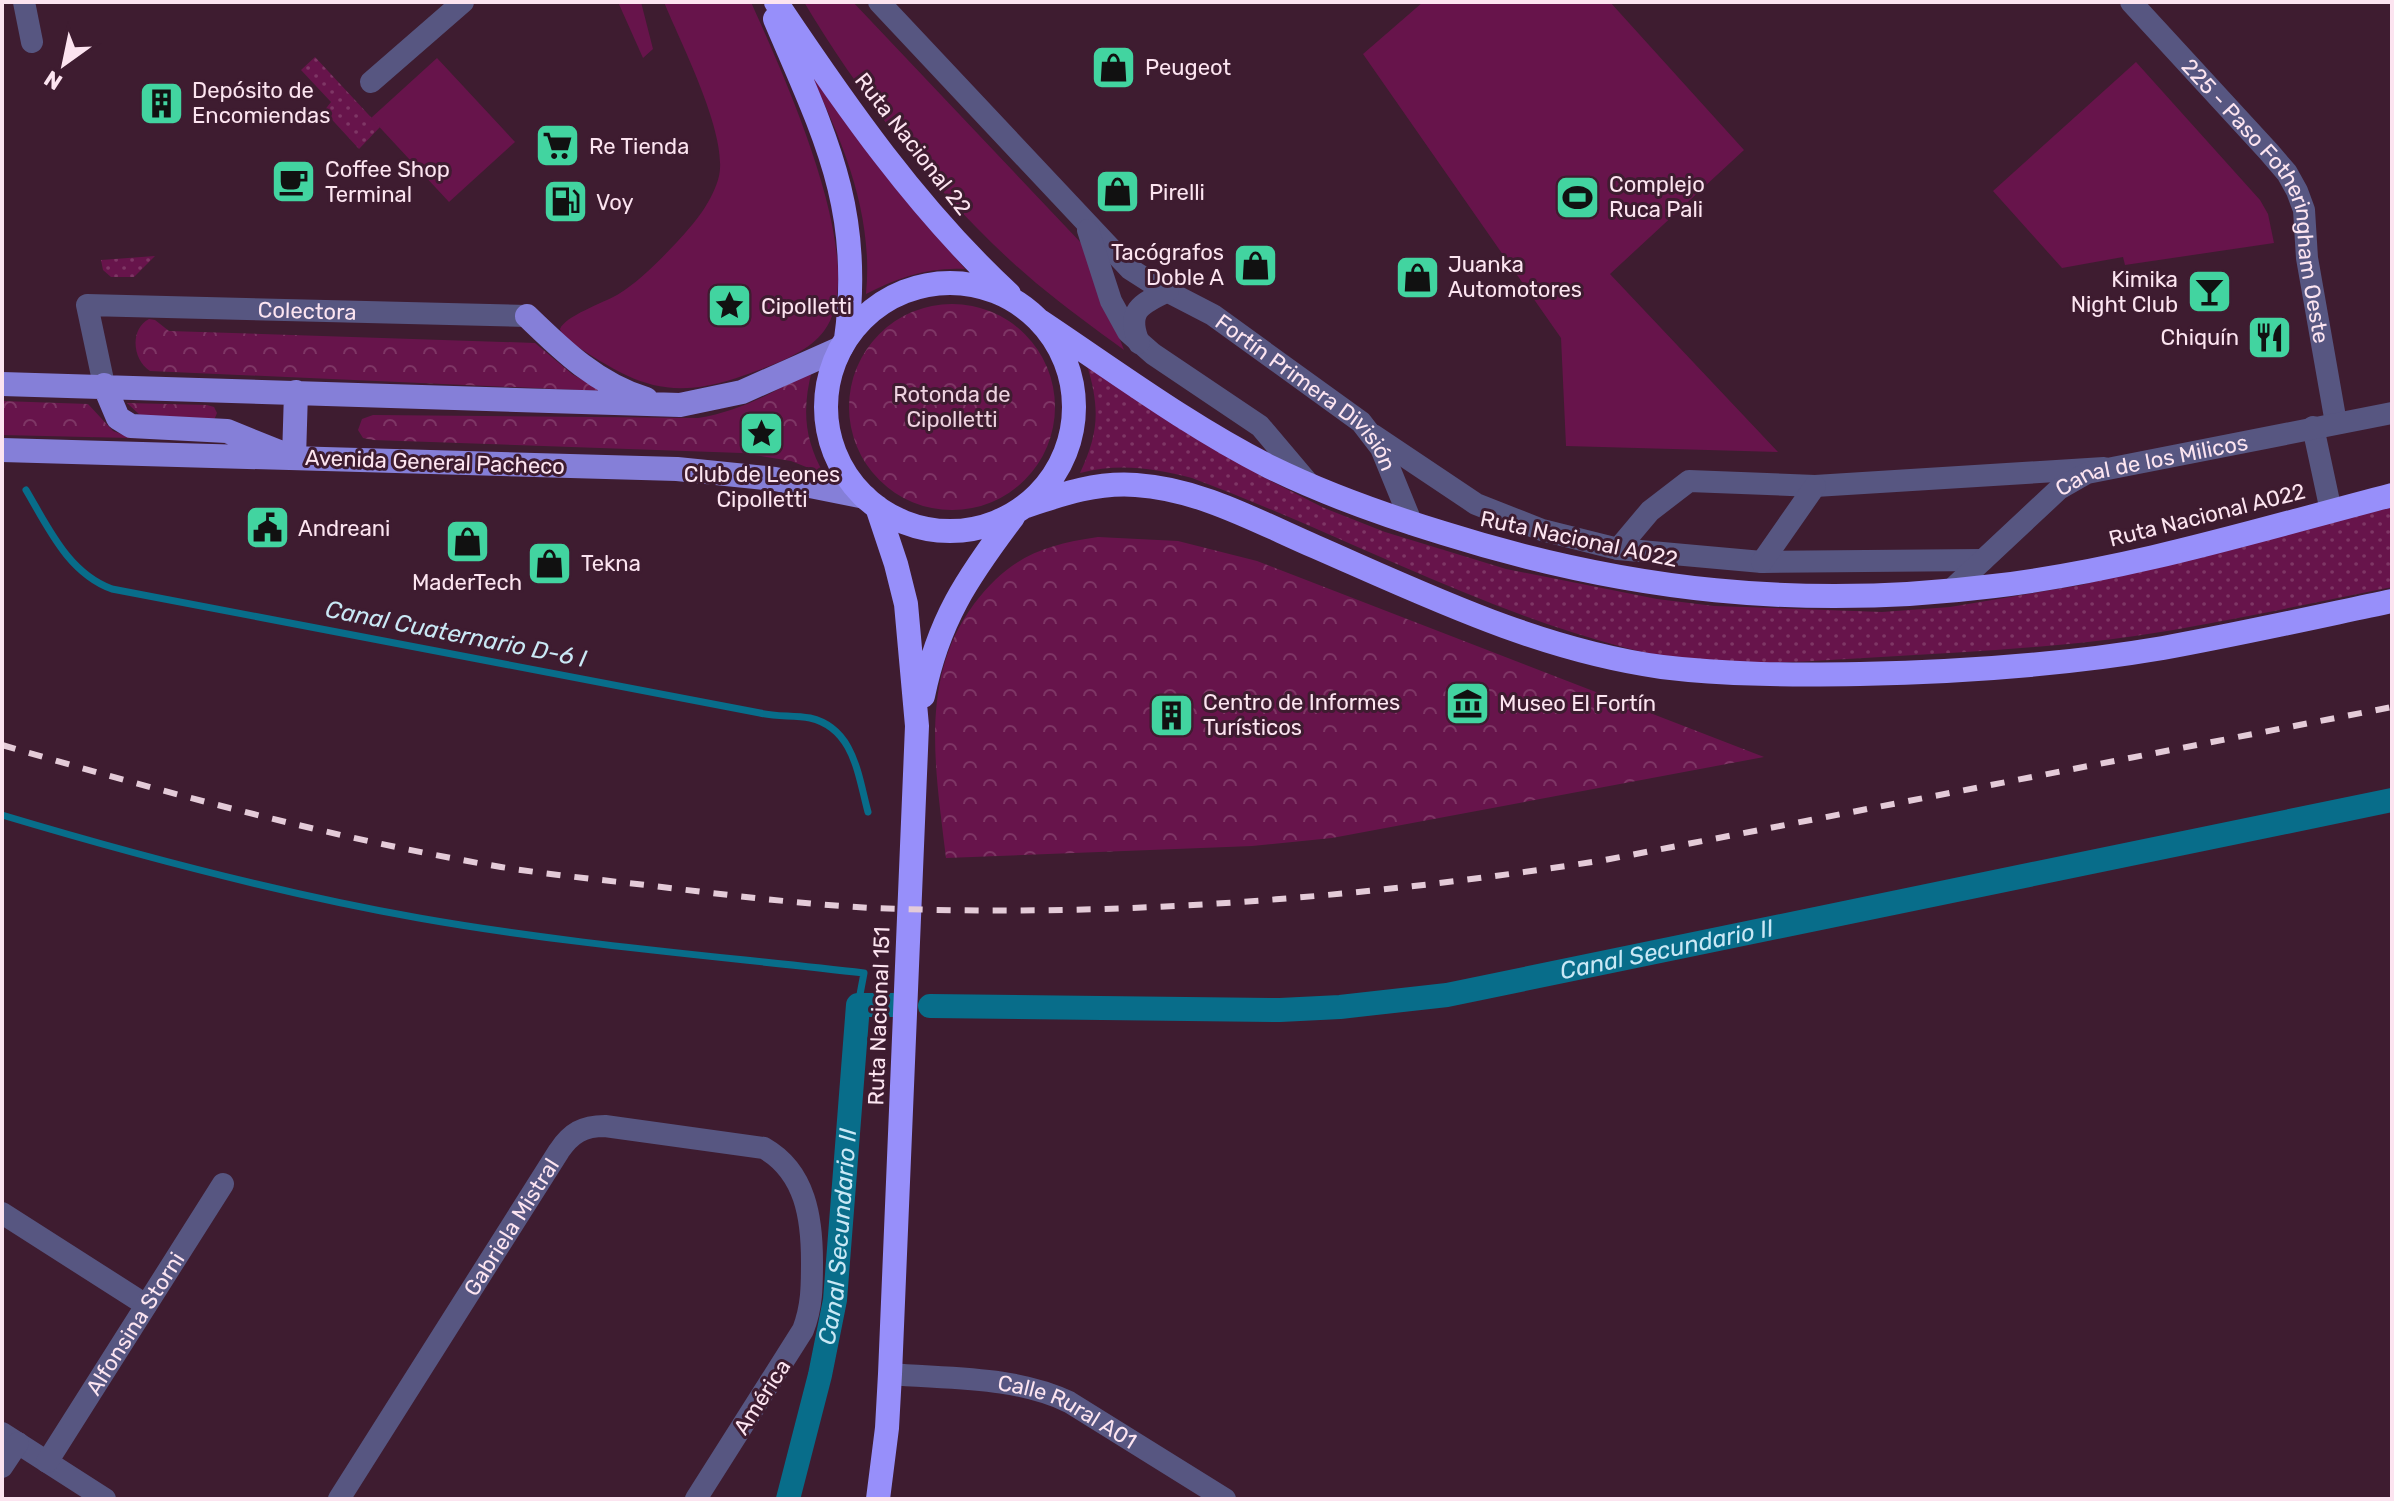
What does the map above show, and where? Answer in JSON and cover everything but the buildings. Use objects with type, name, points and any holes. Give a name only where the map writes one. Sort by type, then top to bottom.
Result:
[{"type":"highway","points":[[767,2],[821,127],[840,184],[850,249],[851,296],[844,343]]},
{"type":"highway","name":"Ruta Nacional 22","points":[[776,2],[888,159],[971,257],[1031,314]]},
{"type":"highway","points":[[1021,510],[1050,481],[1067,451],[1073,429],[1075,405],[1072,382],[1055,339],[1031,314],[1003,295],[960,284],[927,286],[895,296],[877,307],[844,343],[832,369],[827,392],[828,426],[838,460],[850,480],[871,502],[904,523],[926,529],[950,532],[973,530],[1080,489],[1107,484],[1168,489],[1231,510],[1434,599],[1523,634],[1625,661],[1721,672],[1894,673],[2067,660],[2161,648],[2392,601]]},
{"type":"highway","name":"Ruta Nacional A022","points":[[1031,314],[1237,450],[1311,486],[1412,524],[1524,557],[1635,582],[1687,589],[1796,596],[1950,591],[2043,579],[2128,563],[2392,495]]},
{"type":"highway","name":"Ruta Nacional 151","points":[[871,502],[896,564],[906,604],[917,726],[890,1374],[878,1499]]},
{"type":"highway","name":"Ruta Nacional 151","points":[[917,726],[929,665],[942,626],[967,580],[1021,510]]},
{"type":"main road","points":[[527,316],[567,355],[597,378],[629,394],[680,405]]},
{"type":"main road","points":[[2,384],[680,405],[742,392],[844,343]]},
{"type":"main road","points":[[104,385],[114,412],[131,426],[227,431],[294,458],[296,392]]},
{"type":"main road","name":"Avenida General Pacheco","points":[[2,450],[711,471],[775,479],[871,502]]},
{"type":"street","points":[[24,2],[32,42]]},
{"type":"street","points":[[371,82],[463,2]]},
{"type":"street","name":"Fortín Primera División","points":[[879,2],[1130,269],[1213,315],[1349,411],[1373,435],[1389,465],[1412,524]]},
{"type":"street","name":"225 - Paso Fotheringham Oeste","points":[[2131,2],[2269,152],[2297,191],[2304,210],[2307,258],[2336,423]]},
{"type":"street","name":"Fortín Primera División","points":[[1085,221],[1111,301],[1119,319],[1140,345],[1260,426],[1311,486]]},
{"type":"street","points":[[1140,345],[1133,324],[1134,316],[1146,303],[1168,291]]},
{"type":"street","name":"Colectora","points":[[104,385],[87,305],[527,316]]},
{"type":"street","name":"Canal de los Milicos","points":[[1950,591],[2059,489],[2087,473],[2392,413]]},
{"type":"street","points":[[2313,427],[2331,511]]},
{"type":"street","points":[[1373,435],[1476,504],[1542,530],[1618,549],[1762,562],[1983,560]]},
{"type":"street","points":[[1618,549],[1650,511],[1689,481],[1815,486],[2104,468]]},
{"type":"street","points":[[1762,562],[1815,486]]},
{"type":"street","name":"Gabriela Mistral","points":[[339,1499],[571,1135],[583,1128],[605,1126],[758,1145],[776,1155]]},
{"type":"street","name":"América","points":[[696,1499],[794,1348],[810,1309],[810,1221],[799,1186],[776,1155]]},
{"type":"street","name":"Alfonsina Storni","points":[[47,1462],[223,1184]]},
{"type":"street","points":[[2,1213],[146,1305]]},
{"type":"street","name":"Calle Rural A01","points":[[890,1374],[1006,1384],[1048,1392],[1225,1499]]},
{"type":"street","points":[[2,1467],[10,1438],[105,1499]]},
{"type":"green space","points":[[618,2],[641,2],[653,49],[643,58]]},
{"type":"green space","points":[[664,2],[751,2],[782,73],[817,168],[830,216],[837,262],[836,301],[824,331],[817,339],[798,353],[766,368],[694,388],[652,385],[633,378],[569,341],[560,329],[569,319],[617,295],[648,271],[696,220],[708,203],[719,176],[717,137],[710,114]]},
{"type":"green space","points":[[804,2],[853,2],[1084,246],[1124,350],[1036,283],[971,222],[880,115]]},
{"type":"green space","name":"Complejo Ruca Pali","points":[[1423,2],[1610,2],[1744,150],[1610,274],[1778,452],[1566,446],[1561,338],[1363,54]]},
{"type":"green space","points":[[315,57],[380,127],[359,149],[324,111],[331,102],[301,70]]},
{"type":"green space","points":[[437,58],[515,142],[449,202],[371,118]]},
{"type":"green space","points":[[2136,62],[2260,200],[2268,214],[2274,243],[2125,265],[2123,257],[2062,268],[1993,191]]},
{"type":"green space","points":[[806,65],[915,209],[965,269],[914,275],[866,294],[865,234],[860,204],[842,147]]},
{"type":"green space","points":[[155,256],[134,277],[111,277],[103,270],[101,260]]},
{"type":"green space","name":"Rotonda de Cipolletti","points":[[952,304],[991,312],[1025,334],[1047,368],[1055,407],[1047,446],[1025,480],[991,502],[952,510],[913,502],[879,480],[857,446],[849,407],[857,368],[879,334],[913,312]]},
{"type":"green space","points":[[149,319],[169,331],[535,343],[572,374],[602,391],[150,371],[140,360],[136,345],[138,330]]},
{"type":"green space","points":[[1087,365],[1261,476],[1324,508],[1385,532],[1506,569],[1657,599],[1714,606],[1882,612],[1950,607],[2081,585],[2392,507],[2392,587],[2167,631],[2040,647],[1753,663],[1657,655],[1570,632],[1515,613],[1192,478],[1136,468],[1108,468],[1080,473],[1091,445],[1096,420]]},
{"type":"green space","points":[[812,370],[807,424],[812,448],[824,474],[791,461],[742,453],[373,440],[363,438],[358,430],[362,419],[373,415],[698,418],[743,406]]},
{"type":"green space","points":[[2,401],[88,404],[113,431],[132,438],[2,435]]},
{"type":"green space","points":[[127,403],[207,405],[214,407],[217,413],[214,420],[141,416]]},
{"type":"green space","points":[[1098,537],[1178,541],[1257,561],[1764,757],[1332,838],[1252,846],[946,858],[938,793],[935,727],[945,663],[956,633],[987,588],[1014,565],[1060,544]]},
{"type":"waterway","name":"Canal Cuaternario D-6 I","points":[[26,490],[71,560],[97,582],[112,589],[825,723],[845,742],[852,755],[868,812]]},
{"type":"waterway","name":"Canal Secundario II","points":[[930,1006],[1280,1010],[1447,995],[2392,800]]},
{"type":"waterway","points":[[2,815],[209,872],[419,918],[585,942],[864,973],[858,1005]]},
{"type":"waterway","name":"Canal Secundario II","points":[[788,1499],[820,1375],[835,1300],[858,1005],[893,1005]]},
{"type":"railway","points":[[2,745],[250,813],[501,867],[736,896],[846,906],[1056,910],[1332,895],[1605,860],[2392,707]]},
{"type":"place","name":"Peugeot","points":[[1114,67]]},
{"type":"place","name":"Depósito de Encomiendas","points":[[161,103]]},
{"type":"place","name":"Re Tienda","points":[[558,146]]},
{"type":"place","name":"Coffee Shop Terminal","points":[[294,182]]},
{"type":"place","name":"Pirelli","points":[[1118,192]]},
{"type":"place","name":"Complejo Ruca Pali","points":[[1578,197]]},
{"type":"place","name":"Voy","points":[[565,202]]},
{"type":"place","name":"Tacógrafos Doble A","points":[[1255,265]]},
{"type":"place","name":"Juanka Automotores","points":[[1417,277]]},
{"type":"place","name":"Kimika Night Club","points":[[2209,292]]},
{"type":"place","name":"Cipolletti","points":[[730,306]]},
{"type":"place","name":"Chiquín","points":[[2270,337]]},
{"type":"place","name":"Club de Leones Cipolletti","points":[[762,433]]},
{"type":"place","name":"Andreani","points":[[267,528]]},
{"type":"place","name":"MaderTech","points":[[467,541]]},
{"type":"place","name":"Tekna","points":[[550,563]]},
{"type":"place","name":"Museo El Fortín","points":[[1468,703]]},
{"type":"place","name":"Centro de Informes Turísticos","points":[[1172,715]]}]
